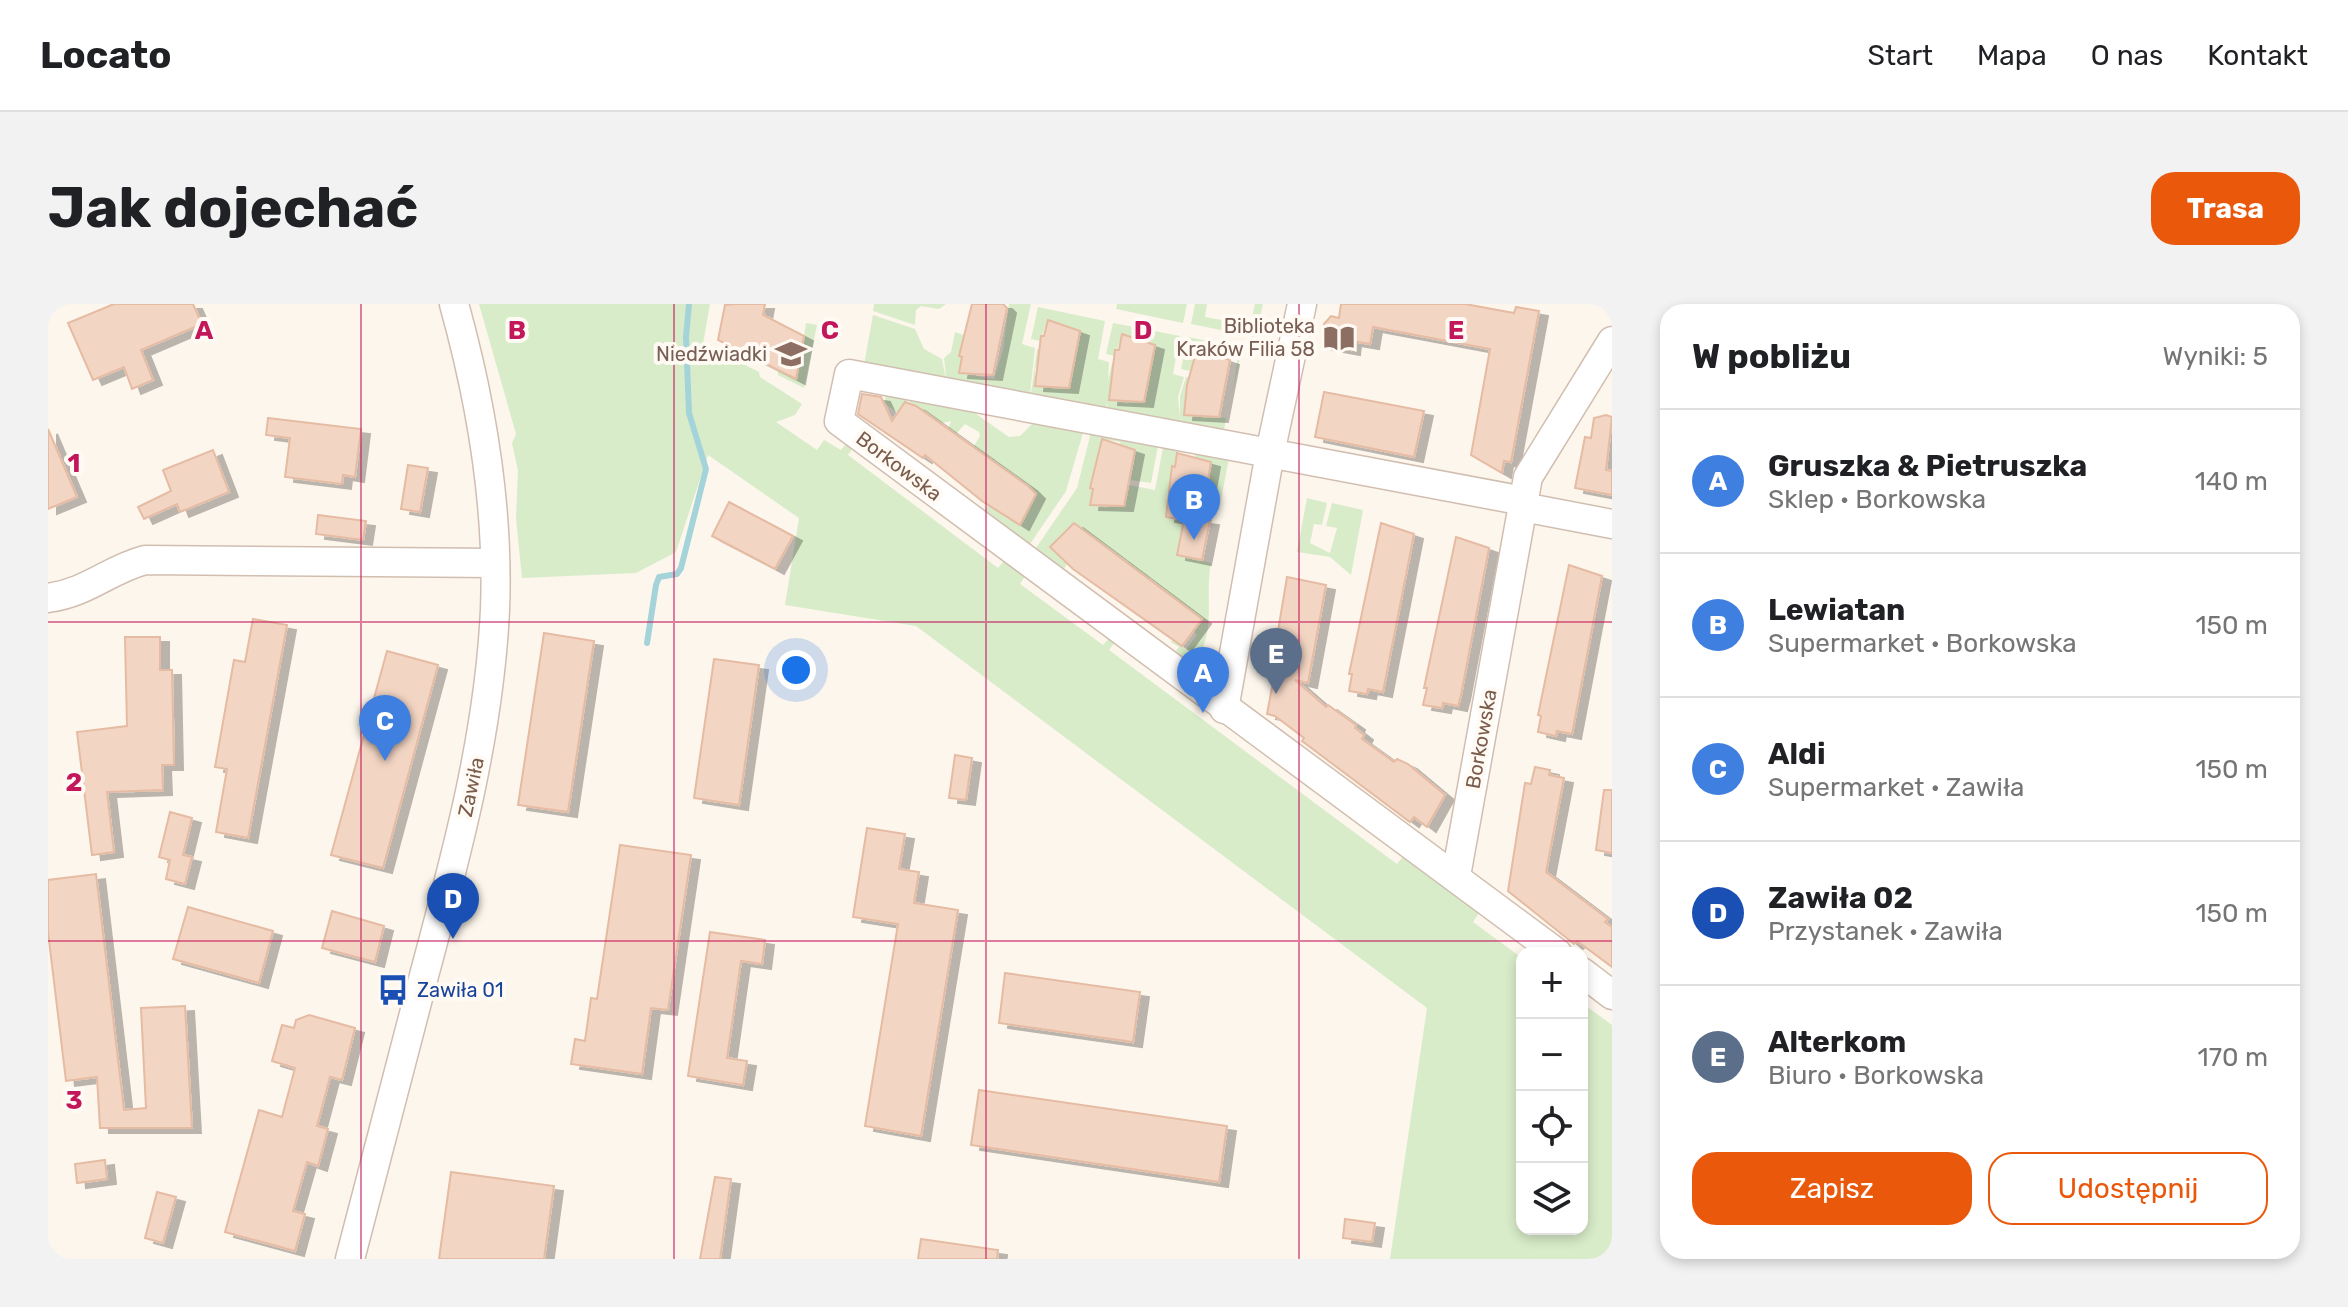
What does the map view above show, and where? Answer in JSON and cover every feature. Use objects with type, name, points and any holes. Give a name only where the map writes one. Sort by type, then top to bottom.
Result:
[{"type":"street","name":"Zawiła","points":[[350,1259],[478,758],[490,679],[495,563],[476,399],[454,304]]},
{"type":"street","points":[[1224,709],[1270,453],[1302,304]]},
{"type":"street","name":"Borkowska","points":[[1456,876],[1528,477],[1612,341]]},
{"type":"street","name":"Borkowska","points":[[1549,947],[839,421],[849,374],[1270,453],[1612,524]]},
{"type":"street","points":[[48,598],[74,594],[128,565],[145,560],[495,563]]},
{"type":"street","points":[[1588,977],[1612,995]]},
{"type":"green space","points":[[479,304],[710,304],[703,344],[759,372],[760,377],[802,404],[795,415],[776,422],[817,450],[824,440],[841,450],[850,439],[856,443],[848,455],[998,568],[1007,557],[1028,571],[1020,584],[1103,645],[1112,635],[1117,639],[1109,650],[1397,864],[1406,853],[1481,910],[1473,922],[1516,954],[1516,1235],[1588,1235],[1588,1007],[1612,1025],[1612,1259],[1390,1259],[1427,1008],[916,626],[785,605],[799,518],[708,455],[676,552],[636,573],[522,578],[516,519],[518,471],[512,443],[516,434]]},
{"type":"green space","points":[[874,304],[946,304],[939,309],[921,306],[916,310],[915,325],[873,311]]},
{"type":"green space","points":[[1009,304],[1031,304],[1022,344],[1035,348],[1030,394],[947,385],[944,358],[951,352],[955,332],[966,336],[959,355],[962,357],[959,373],[994,379],[1003,350]]},
{"type":"green space","points":[[1117,304],[1187,304],[1183,323],[1116,309]]},
{"type":"green space","points":[[1195,304],[1207,304],[1205,317],[1222,320],[1224,315],[1251,323],[1255,304],[1263,304],[1256,337],[1191,324]]},
{"type":"green space","points":[[1038,307],[1105,321],[1098,359],[1109,362],[1108,380],[1112,363],[1116,364],[1110,383],[1110,400],[1127,404],[1128,399],[1147,391],[1155,346],[1122,334],[1115,356],[1106,354],[1113,323],[1180,336],[1173,374],[1184,377],[1178,397],[1180,416],[1180,396],[1186,377],[1191,378],[1187,385],[1185,415],[1226,418],[1223,437],[1182,424],[1181,418],[1180,429],[1107,415],[1107,401],[1106,409],[1030,401],[1037,349],[1042,349],[1035,369],[1035,386],[1069,388],[1080,332],[1048,320],[1040,341],[1031,339]]},
{"type":"green space","points":[[873,315],[915,329],[924,349],[942,359],[946,379],[863,370]]},
{"type":"green space","points":[[806,323],[817,325],[804,388],[778,375],[778,370],[797,379]]},
{"type":"green space","points":[[1188,337],[1242,348],[1233,391],[1238,356],[1198,349],[1190,371],[1181,369]]},
{"type":"green space","points":[[876,390],[962,404],[1009,437],[1020,436],[1035,421],[1085,426],[1066,491],[1030,544],[985,510],[990,502],[1005,517],[1020,524],[1036,494],[971,451],[980,436],[979,432],[965,424],[955,435],[948,430],[951,421],[941,423],[907,400],[898,413],[884,403],[886,396]]},
{"type":"green space","points":[[1092,428],[1159,441],[1151,483],[1130,480],[1134,462],[1119,447],[1120,442],[1102,439],[1090,487],[1093,489],[1090,504],[1107,508],[1109,503],[1124,506],[1129,485],[1155,490],[1164,442],[1230,453],[1219,510],[1203,507],[1209,474],[1195,459],[1195,454],[1178,451],[1166,499],[1169,501],[1166,517],[1184,520],[1177,555],[1211,563],[1208,628],[1201,653],[1193,665],[1175,652],[1179,647],[1171,642],[1173,639],[1186,649],[1197,635],[1193,631],[1202,619],[1149,577],[1146,581],[1126,567],[1129,562],[1074,523],[1050,547],[1067,564],[1064,569],[1036,548],[1077,488]]},
{"type":"green space","points":[[1307,498],[1327,503],[1322,525],[1314,524],[1310,543],[1330,553],[1337,528],[1326,526],[1332,503],[1363,510],[1351,575],[1330,557],[1297,552]]},
{"type":"building","points":[[114,304],[193,304],[202,324],[141,350],[153,380],[132,389],[124,367],[93,380],[68,323]]},
{"type":"building","points":[[765,304],[763,315],[804,336],[796,379],[718,340],[725,305]]},
{"type":"building","points":[[972,304],[1003,304],[1007,308],[993,375],[959,373],[962,357],[959,356]]},
{"type":"building","points":[[1341,304],[1465,304],[1514,313],[1516,307],[1539,311],[1511,462],[1504,461],[1502,473],[1471,455],[1490,349],[1373,327],[1370,344],[1352,341],[1351,350],[1323,345],[1324,324],[1331,316],[1339,318]]},
{"type":"building","points":[[1048,320],[1080,331],[1069,388],[1035,386],[1041,336],[1044,336]]},
{"type":"building","points":[[1122,334],[1155,345],[1144,402],[1109,400],[1115,350],[1119,350]]},
{"type":"building","points":[[1197,349],[1230,360],[1219,417],[1184,415],[1187,385]]},
{"type":"building","points":[[1324,392],[1424,411],[1414,457],[1315,437]]},
{"type":"building","points":[[862,394],[881,397],[892,421],[905,402],[916,406],[1028,486],[1036,494],[1020,525],[982,501],[925,455],[923,458],[858,414]]},
{"type":"building","points":[[1612,417],[1606,470],[1612,471],[1612,495],[1575,488],[1585,437],[1591,438],[1594,418]]},
{"type":"building","points":[[268,418],[361,429],[355,477],[343,475],[342,484],[285,477],[290,438],[266,435]]},
{"type":"building","points":[[48,429],[77,497],[48,509]]},
{"type":"building","points":[[1102,439],[1135,450],[1124,506],[1090,505],[1093,489],[1090,488]]},
{"type":"building","points":[[213,450],[229,492],[180,512],[177,504],[144,519],[138,507],[171,491],[163,470]]},
{"type":"building","points":[[1177,453],[1211,462],[1201,519],[1210,520],[1202,560],[1177,555],[1184,520],[1166,517],[1172,466],[1175,467]]},
{"type":"building","points":[[408,465],[428,468],[420,512],[401,509]]},
{"type":"building","points":[[729,502],[793,536],[775,569],[712,536]]},
{"type":"building","points":[[318,515],[366,521],[363,540],[316,534]]},
{"type":"building","points":[[1074,523],[1202,619],[1182,646],[1073,569],[1050,547]]},
{"type":"building","points":[[1381,523],[1414,534],[1383,692],[1368,689],[1367,694],[1349,691],[1352,674],[1349,674]]},
{"type":"building","points":[[1456,537],[1489,548],[1458,706],[1443,703],[1442,708],[1423,705],[1427,688],[1424,688]]},
{"type":"building","points":[[1569,565],[1602,576],[1572,734],[1557,731],[1556,736],[1538,732],[1541,716],[1538,715]]},
{"type":"building","points":[[1287,577],[1326,585],[1308,683],[1295,680],[1326,707],[1328,705],[1356,725],[1355,728],[1364,735],[1362,739],[1394,762],[1397,759],[1408,764],[1445,795],[1427,827],[1414,817],[1410,822],[1302,741],[1304,738],[1275,716],[1267,714],[1278,656],[1274,655]]},
{"type":"building","points":[[253,619],[287,625],[248,838],[216,832],[227,769],[215,767],[234,660],[245,662]]},
{"type":"building","points":[[544,633],[594,641],[568,812],[518,805]]},
{"type":"building","points":[[125,637],[160,637],[160,670],[172,670],[174,765],[162,765],[163,790],[107,792],[114,852],[92,855],[77,732],[127,726]]},
{"type":"building","points":[[387,651],[438,665],[383,868],[331,855]]},
{"type":"building","points":[[714,659],[759,665],[739,805],[694,798]]},
{"type":"building","points":[[955,755],[972,758],[966,800],[949,798]]},
{"type":"building","points":[[1535,767],[1550,770],[1549,775],[1564,778],[1546,872],[1608,919],[1605,922],[1612,927],[1612,967],[1588,947],[1577,941],[1574,944],[1508,891],[1525,783],[1531,784]]},
{"type":"building","points":[[1604,790],[1612,790],[1612,853],[1596,850]]},
{"type":"building","points":[[170,812],[192,818],[183,855],[192,857],[185,884],[166,879],[170,860],[159,857]]},
{"type":"building","points":[[867,828],[905,834],[899,869],[919,872],[914,903],[958,910],[921,1136],[865,1126],[898,924],[853,917]]},
{"type":"building","points":[[620,845],[691,855],[668,1010],[651,1008],[642,1074],[571,1064],[575,1039],[585,1041],[591,998],[597,999]]},
{"type":"building","points":[[96,874],[124,1110],[146,1108],[141,1008],[185,1006],[192,1128],[100,1128],[97,1077],[66,1081],[48,932],[48,880]]},
{"type":"building","points":[[188,907],[273,931],[259,983],[173,959]]},
{"type":"building","points":[[332,911],[384,926],[375,962],[322,948]]},
{"type":"building","points":[[710,932],[765,940],[762,964],[741,961],[727,1058],[747,1061],[743,1085],[688,1076]]},
{"type":"building","points":[[1005,973],[1140,992],[1133,1042],[999,1023]]},
{"type":"building","points":[[309,1015],[355,1028],[342,1080],[330,1077],[317,1126],[328,1129],[318,1166],[307,1162],[293,1211],[305,1214],[295,1251],[225,1232],[259,1110],[282,1117],[295,1068],[272,1061],[282,1025],[294,1028],[296,1020]]},
{"type":"building","points":[[979,1090],[1227,1126],[1219,1182],[971,1145]]},
{"type":"building","points":[[105,1160],[107,1179],[77,1183],[75,1164]]},
{"type":"building","points":[[451,1172],[554,1186],[544,1259],[439,1259]]},
{"type":"building","points":[[715,1177],[731,1179],[720,1259],[700,1259]]},
{"type":"building","points":[[157,1192],[176,1197],[163,1243],[145,1238]]},
{"type":"building","points":[[1345,1219],[1375,1223],[1372,1242],[1343,1238]]},
{"type":"building","points":[[921,1239],[998,1250],[997,1259],[918,1259]]},
{"type":"waterway","points":[[647,643],[656,585],[659,577],[677,574],[681,568],[706,469],[689,413],[686,337],[689,304]]},
{"type":"place","name":"Biblioteka Kraków Filia 58","points":[[1339,338]]},
{"type":"place","name":"Niedźwiadki","points":[[791,354]]},
{"type":"place","name":"Lewiatan","points":[[1194,540]]},
{"type":"place","name":"Alterkom","points":[[1276,694]]},
{"type":"place","name":"Gruszka & Pietruszka","points":[[1203,713]]},
{"type":"place","name":"Aldi","points":[[385,761]]},
{"type":"place","name":"Zawiła 02","points":[[453,939]]},
{"type":"place","name":"Zawiła 01","points":[[393,990]]}]
